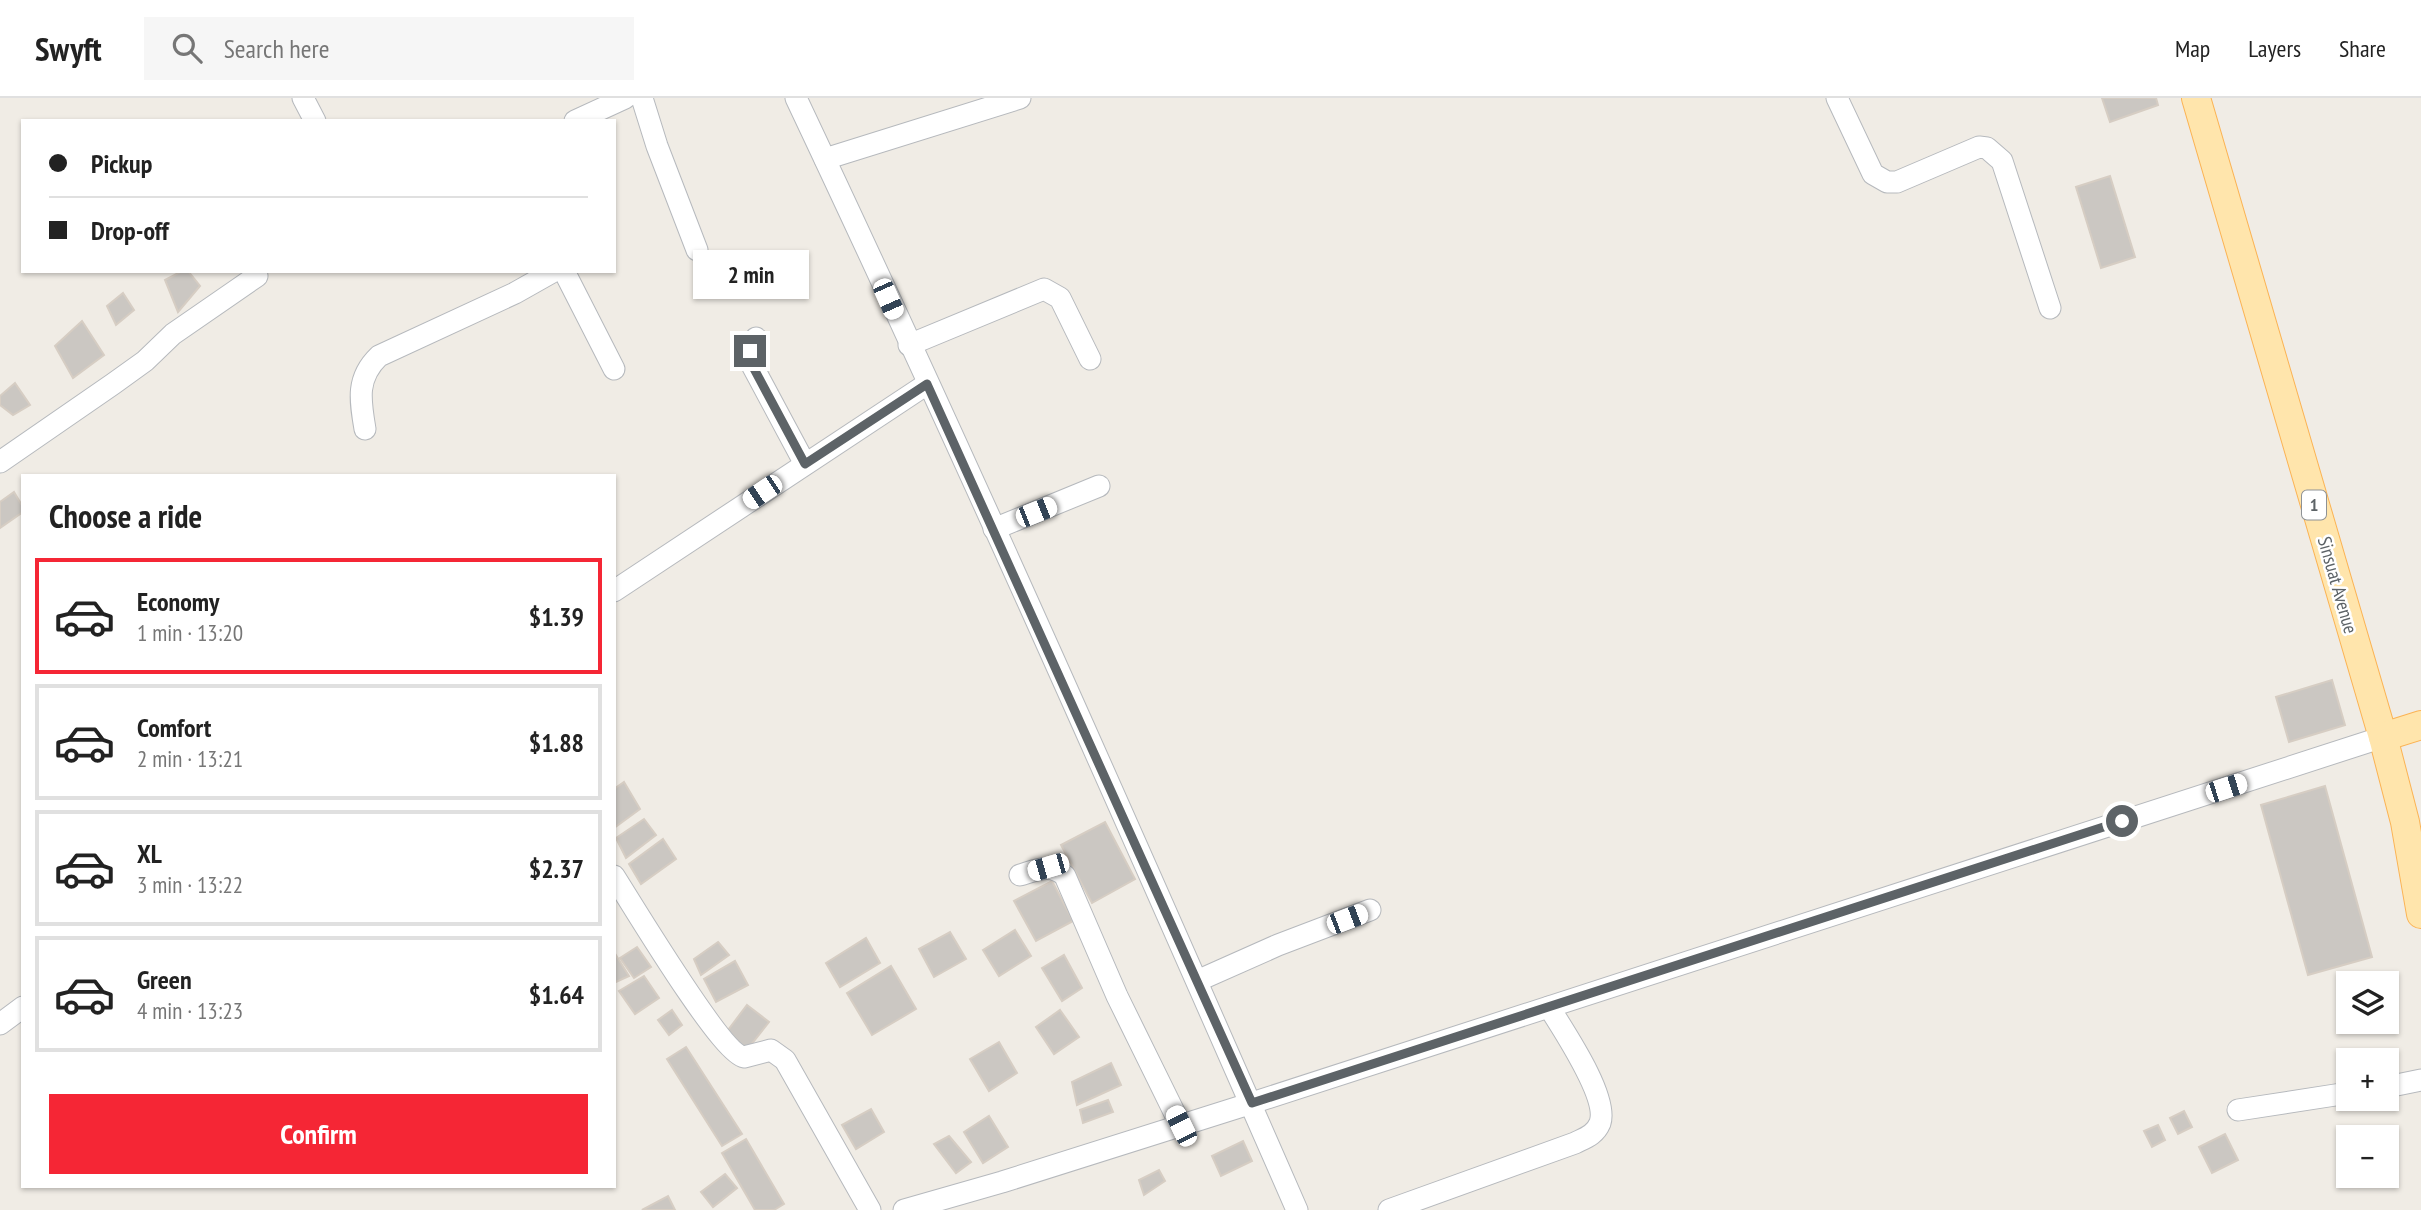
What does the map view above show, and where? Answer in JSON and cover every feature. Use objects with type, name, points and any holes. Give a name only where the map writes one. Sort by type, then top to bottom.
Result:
[{"type":"main road","name":"Sinsuat Avenue","points":[[2196,98],[2383,737],[2407,834],[2421,914]]},
{"type":"main road","points":[[2383,737],[2421,725]]},
{"type":"street","points":[[303,98],[315,119]]},
{"type":"street","points":[[579,119],[625,98]]},
{"type":"street","points":[[642,98],[657,146],[697,250]]},
{"type":"street","points":[[796,98],[994,529],[1252,1103],[1297,1210]]},
{"type":"street","points":[[825,159],[1020,98]]},
{"type":"street","points":[[1837,98],[1873,174],[1886,181],[1897,182],[1979,147],[1996,154],[2002,161],[2050,308]]},
{"type":"street","points":[[0,462],[124,376],[173,334],[258,273]]},
{"type":"street","points":[[365,429],[360,388],[365,373],[379,356],[514,293],[550,273]]},
{"type":"street","points":[[565,273],[614,369]]},
{"type":"street","points":[[909,345],[1044,289],[1060,298],[1090,359]]},
{"type":"street","points":[[756,338],[750,351],[752,365],[805,464]]},
{"type":"street","points":[[616,590],[927,384]]},
{"type":"street","points":[[994,529],[1099,486]]},
{"type":"street","points":[[904,1210],[1181,1126],[2383,737]]},
{"type":"street","points":[[1020,875],[1048,867],[1055,868],[1065,876],[1117,996],[1181,1126]]},
{"type":"street","points":[[616,879],[700,1009],[732,1051],[744,1057],[771,1050],[785,1060],[870,1210]]},
{"type":"street","points":[[1197,981],[1278,945],[1370,910]]},
{"type":"street","points":[[1389,1210],[1575,1143],[1590,1136],[1595,1130],[1601,1114],[1598,1100],[1584,1066],[1549,1007]]},
{"type":"street","points":[[0,1024],[21,1008]]},
{"type":"street","points":[[2399,1085],[2421,1080]]},
{"type":"street","points":[[2238,1110],[2336,1095]]},
{"type":"building","points":[[2102,98],[2156,98],[2158,105],[2110,122]]},
{"type":"building","points":[[2110,176],[2135,257],[2101,268],[2076,187]]},
{"type":"building","points":[[178,273],[190,273],[200,286],[178,312],[165,280]]},
{"type":"building","points":[[123,293],[134,310],[116,325],[107,306]]},
{"type":"building","points":[[82,321],[104,355],[73,378],[55,346]]},
{"type":"building","points":[[15,383],[30,405],[13,415],[0,405],[0,396]]},
{"type":"building","points":[[14,492],[21,504],[21,513],[0,528],[0,502]]},
{"type":"building","points":[[2332,680],[2345,725],[2289,742],[2276,697]]},
{"type":"building","points":[[624,782],[640,809],[616,827],[616,788]]},
{"type":"building","points":[[2325,786],[2372,957],[2308,975],[2261,805]]},
{"type":"building","points":[[644,819],[656,835],[626,858],[616,838]]},
{"type":"building","points":[[1105,822],[1135,879],[1092,903],[1061,845]]},
{"type":"building","points":[[663,839],[676,859],[641,884],[629,864]]},
{"type":"building","points":[[1052,881],[1073,921],[1036,941],[1014,901]]},
{"type":"building","points":[[1015,930],[1031,956],[999,976],[983,950]]},
{"type":"building","points":[[950,932],[966,959],[934,977],[919,949]]},
{"type":"building","points":[[866,938],[880,963],[840,987],[826,963]]},
{"type":"building","points":[[718,942],[729,955],[701,975],[694,959]]},
{"type":"building","points":[[637,947],[651,967],[634,978],[620,958]]},
{"type":"building","points":[[616,955],[629,976],[616,982]]},
{"type":"building","points":[[1064,955],[1082,988],[1062,1001],[1042,968]]},
{"type":"building","points":[[735,961],[748,985],[716,1002],[704,979]]},
{"type":"building","points":[[891,966],[916,1009],[872,1035],[847,993]]},
{"type":"building","points":[[644,976],[659,998],[635,1014],[619,991]]},
{"type":"building","points":[[747,1005],[769,1022],[746,1051],[725,1034]]},
{"type":"building","points":[[672,1010],[682,1025],[669,1035],[658,1020]]},
{"type":"building","points":[[1060,1010],[1079,1037],[1054,1054],[1036,1027]]},
{"type":"building","points":[[999,1042],[1017,1073],[989,1091],[970,1059]]},
{"type":"building","points":[[686,1047],[742,1134],[722,1146],[667,1059]]},
{"type":"building","points":[[1111,1063],[1121,1085],[1077,1105],[1072,1082]]},
{"type":"building","points":[[1108,1100],[1113,1112],[1083,1123],[1080,1110]]},
{"type":"building","points":[[871,1109],[884,1132],[856,1149],[842,1125]]},
{"type":"building","points":[[2184,1111],[2192,1127],[2178,1134],[2170,1118]]},
{"type":"building","points":[[989,1116],[1008,1147],[983,1163],[964,1132]]},
{"type":"building","points":[[2158,1125],[2165,1140],[2152,1147],[2144,1131]]},
{"type":"building","points":[[2225,1134],[2238,1160],[2212,1173],[2199,1147]]},
{"type":"building","points":[[949,1136],[971,1162],[956,1173],[934,1144]]},
{"type":"building","points":[[746,1139],[784,1204],[774,1210],[755,1210],[722,1153]]},
{"type":"building","points":[[1243,1141],[1252,1161],[1221,1176],[1212,1156]]},
{"type":"building","points":[[1159,1170],[1165,1181],[1144,1195],[1139,1180]]},
{"type":"building","points":[[725,1174],[737,1188],[713,1207],[701,1192]]},
{"type":"building","points":[[668,1196],[675,1210],[642,1210]]},
{"type":"route","points":[[750,351],[752,365],[805,464],[927,384],[1252,1103],[2122,821]]}]
